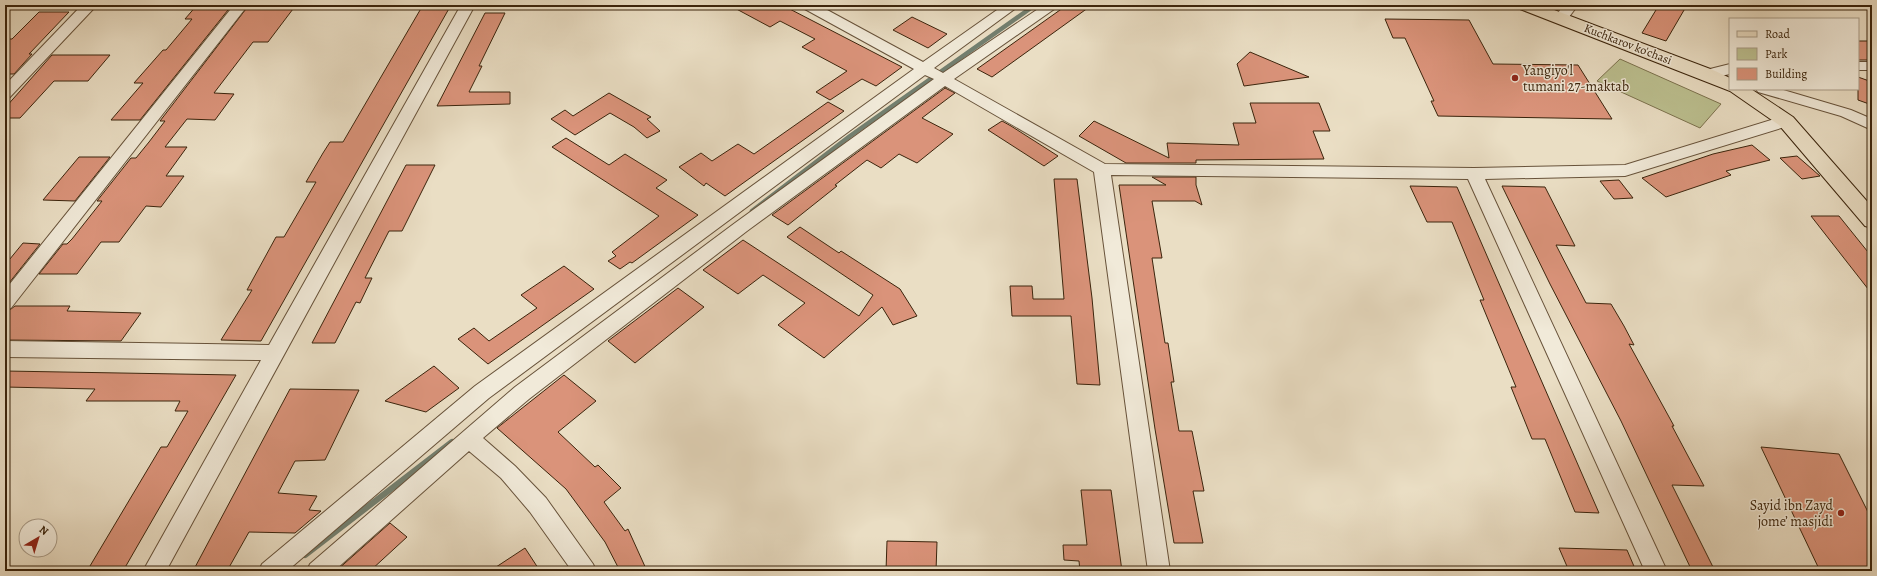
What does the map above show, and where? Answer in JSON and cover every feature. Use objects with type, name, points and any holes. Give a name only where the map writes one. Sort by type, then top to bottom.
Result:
[{"type":"main road","name":"Kuchkarov ko'chasi","points":[[1526,5],[1566,12],[1707,74]]},
{"type":"main road","points":[[1707,74],[1729,85]]},
{"type":"main road","points":[[1740,90],[1786,121],[1872,221]]},
{"type":"street","points":[[5,94],[90,5]]},
{"type":"street","points":[[5,303],[240,5]]},
{"type":"street","points":[[154,571],[468,5]]},
{"type":"street","points":[[808,5],[943,78],[1102,169],[1474,174],[1625,170],[1786,121]]},
{"type":"street","points":[[270,571],[482,392],[1013,5]]},
{"type":"street","points":[[318,571],[522,393],[741,227],[943,78],[1053,5]]},
{"type":"street","points":[[1859,66],[1872,66]]},
{"type":"street","points":[[1707,74],[1729,69]]},
{"type":"street","name":"Kuchkarov ko'chasi","points":[[1707,74],[1729,80]]},
{"type":"street","points":[[1766,90],[1846,113],[1872,124]]},
{"type":"street","points":[[1102,169],[1159,571]]},
{"type":"street","points":[[1474,174],[1656,571]]},
{"type":"street","points":[[5,349],[275,353]]},
{"type":"street","points":[[469,438],[508,472],[538,505],[585,571]]},
{"type":"green space","points":[[1620,59],[1721,104],[1700,128],[1597,81]]},
{"type":"building","points":[[197,5],[232,5],[140,120],[111,120],[143,83],[134,83],[163,50],[166,50],[192,19],[185,19]]},
{"type":"building","points":[[249,5],[296,5],[268,42],[253,42],[214,93],[234,94],[215,120],[187,119],[165,147],[187,147],[166,176],[184,176],[161,207],[146,206],[119,242],[101,242],[77,274],[39,274],[63,244],[67,244],[72,239],[102,201],[97,201],[131,158],[136,158],[149,142],[165,121],[160,121]]},
{"type":"building","points":[[423,5],[451,5],[261,341],[221,340],[252,290],[247,290],[276,237],[284,237],[316,182],[306,182],[323,153],[330,142],[343,142]]},
{"type":"building","points":[[729,5],[782,5],[902,67],[876,86],[862,79],[830,100],[816,92],[847,71],[802,47],[815,39],[780,21],[770,27]]},
{"type":"building","points":[[1067,5],[1092,5],[992,77],[977,69]]},
{"type":"building","points":[[1659,5],[1687,5],[1666,41],[1642,33]]},
{"type":"building","points":[[39,12],[69,12],[29,54],[32,54],[14,74],[5,74],[5,39],[12,39]]},
{"type":"building","points":[[485,13],[505,13],[479,66],[482,66],[469,92],[510,92],[510,104],[437,106]]},
{"type":"building","points":[[912,17],[947,34],[928,48],[893,30]]},
{"type":"building","points":[[1385,19],[1469,20],[1493,64],[1578,65],[1612,119],[1438,116],[1431,101],[1434,101],[1405,38],[1393,38]]},
{"type":"building","points":[[1859,41],[1872,41],[1872,60],[1859,60]]},
{"type":"building","points":[[1250,52],[1309,77],[1244,86],[1237,64]]},
{"type":"building","points":[[52,55],[110,55],[88,81],[54,81],[20,118],[5,118],[5,108]]},
{"type":"building","points":[[1859,77],[1872,82],[1872,105],[1858,100]]},
{"type":"building","points":[[945,88],[955,93],[922,118],[953,134],[917,163],[899,154],[881,168],[867,160],[788,225],[772,215]]},
{"type":"building","points":[[609,93],[651,117],[647,119],[660,131],[647,138],[634,127],[610,113],[575,135],[551,119],[565,110],[573,116]]},
{"type":"building","points":[[828,102],[844,111],[725,196],[706,183],[704,186],[679,167],[701,153],[712,161],[738,144],[754,154]]},
{"type":"building","points":[[1250,103],[1319,103],[1330,131],[1313,131],[1324,159],[1196,160],[1196,163],[1126,163],[1079,136],[1094,121],[1169,158],[1167,143],[1239,145],[1233,123],[1256,123]]},
{"type":"building","points":[[1002,121],[1058,156],[1044,166],[988,130]]},
{"type":"building","points":[[566,138],[609,165],[625,154],[667,180],[656,188],[698,215],[632,263],[630,262],[620,269],[608,261],[616,256],[612,252],[659,216],[552,147]]},
{"type":"building","points":[[1752,145],[1770,160],[1726,171],[1731,175],[1666,197],[1642,178],[1713,154]]},
{"type":"building","points":[[1797,156],[1820,176],[1802,179],[1780,158]]},
{"type":"building","points":[[79,157],[110,157],[75,201],[43,200]]},
{"type":"building","points":[[406,165],[435,165],[402,231],[389,231],[365,278],[372,278],[360,303],[356,302],[335,343],[312,343]]},
{"type":"building","points":[[1152,177],[1196,177],[1196,185],[1202,205],[1195,201],[1152,201],[1162,258],[1152,258],[1165,343],[1168,343],[1174,382],[1171,382],[1179,431],[1192,431],[1204,491],[1193,491],[1203,543],[1174,543],[1155,429],[1119,185],[1166,185]]},
{"type":"building","points":[[1054,179],[1077,179],[1092,298],[1100,385],[1077,384],[1071,316],[1012,316],[1010,286],[1032,286],[1033,299],[1064,299]]},
{"type":"building","points":[[1619,180],[1633,198],[1614,199],[1600,181]]},
{"type":"building","points":[[1410,186],[1457,187],[1599,513],[1575,512],[1545,439],[1532,439],[1511,387],[1516,387],[1480,300],[1484,300],[1452,222],[1427,222]]},
{"type":"building","points":[[1502,186],[1545,187],[1575,246],[1556,245],[1586,303],[1611,304],[1624,326],[1634,345],[1629,344],[1674,426],[1672,426],[1704,486],[1672,485],[1715,571],[1692,571],[1621,421],[1550,284]]},
{"type":"building","points":[[1811,216],[1839,216],[1872,257],[1872,294]]},
{"type":"building","points":[[800,227],[839,253],[841,251],[900,289],[917,316],[893,325],[882,307],[824,358],[778,325],[805,303],[763,275],[738,294],[703,270],[743,240],[859,316],[873,295],[787,237]]},
{"type":"building","points":[[23,243],[40,244],[5,288],[5,265]]},
{"type":"building","points":[[564,266],[594,289],[488,364],[458,339],[474,328],[489,341],[537,308],[521,295]]},
{"type":"building","points":[[678,288],[704,307],[635,363],[608,341]]},
{"type":"building","points":[[15,306],[70,306],[67,311],[141,313],[121,341],[5,340],[5,311]]},
{"type":"building","points":[[434,366],[459,388],[426,412],[385,401]]},
{"type":"building","points":[[5,371],[236,375],[123,571],[87,571],[161,447],[167,447],[188,411],[175,411],[180,401],[86,401],[95,389],[5,387]]},
{"type":"building","points":[[564,375],[596,401],[558,432],[595,467],[598,465],[621,488],[604,502],[625,531],[628,529],[647,571],[620,571],[605,542],[566,489],[497,428]]},
{"type":"building","points":[[290,389],[359,390],[325,460],[295,461],[278,493],[317,496],[309,510],[321,511],[295,533],[249,532],[227,571],[193,571]]},
{"type":"building","points":[[1761,447],[1839,454],[1872,520],[1872,571],[1820,571]]},
{"type":"building","points":[[1081,490],[1111,490],[1122,571],[1080,571],[1079,561],[1064,560],[1063,545],[1087,545]]},
{"type":"building","points":[[390,523],[407,537],[370,571],[336,571]]},
{"type":"building","points":[[887,541],[937,542],[936,571],[886,571]]},
{"type":"building","points":[[525,548],[540,571],[490,571]]},
{"type":"building","points":[[1559,548],[1627,550],[1636,571],[1569,571]]},
{"type":"waterway","points":[[752,211],[850,136],[1035,5]]},
{"type":"waterway","points":[[305,555],[452,442]]},
{"type":"place","name":"Yangiyo'l tumani 27-maktab","points":[[1515,78]]},
{"type":"place","name":"Sayid ibn Zayd jome’ masjidi","points":[[1841,513]]}]
